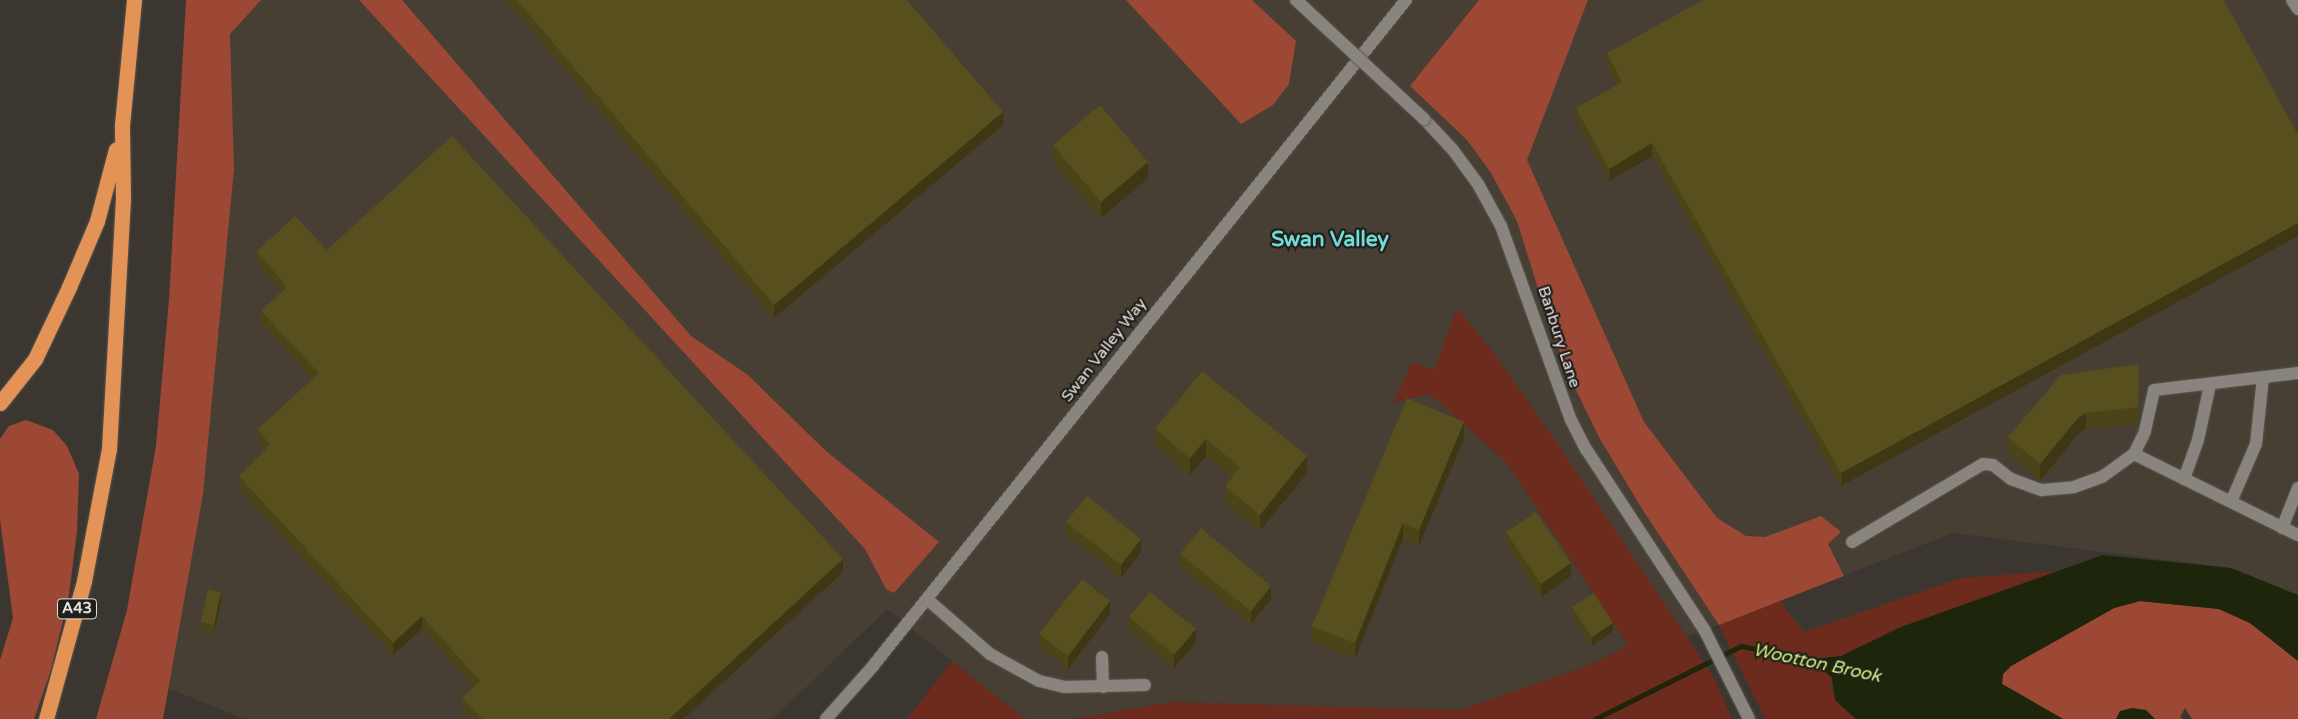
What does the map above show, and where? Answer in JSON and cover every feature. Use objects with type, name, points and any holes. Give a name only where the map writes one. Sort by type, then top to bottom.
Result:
[{"type":"highway","points":[[0,403],[18,385],[35,358],[69,287],[97,221],[122,125],[134,0]]},
{"type":"highway","name":"A43","points":[[46,719],[84,581],[109,449],[114,395],[123,200],[122,125]]},
{"type":"street","name":"Banbury Lane","points":[[1296,0],[1424,119],[1453,150],[1478,184],[1501,226],[1523,280],[1557,387],[1586,449],[1705,631],[1749,719]]},
{"type":"street","name":"Swan Valley Way","points":[[826,719],[927,599],[1406,0]]},
{"type":"street","points":[[2292,0],[2298,9]]},
{"type":"street","points":[[1852,542],[1983,464],[1993,465],[2011,479],[2042,490],[2074,488],[2102,478],[2134,454],[2145,431],[2154,390],[2210,385],[2298,373]]},
{"type":"street","points":[[2231,502],[2256,444],[2263,377]]},
{"type":"street","points":[[2184,479],[2198,440],[2210,385]]},
{"type":"street","points":[[2134,454],[2298,535]]},
{"type":"street","points":[[2282,528],[2298,488]]},
{"type":"street","points":[[927,599],[990,654],[1039,681],[1064,687],[1145,685]]},
{"type":"street","points":[[1102,657],[1103,687]]},
{"type":"shaded area","name":"Swan Valley","points":[[186,0],[2298,0],[2298,595],[2231,568],[1953,533],[1687,637],[1494,353],[1434,370],[1394,403],[1430,394],[1506,462],[1628,645],[1598,662],[1461,710],[1172,702],[1072,719],[1025,719],[887,609],[773,719],[245,719],[165,687],[127,610],[156,446],[169,300]]},
{"type":"shaded area","points":[[186,0],[261,0],[230,34],[234,169],[203,494],[163,719],[96,719],[127,610],[156,446],[169,300]]},
{"type":"shaded area","points":[[359,0],[402,0],[691,336],[748,375],[827,452],[939,542],[894,593],[886,589],[865,549]]},
{"type":"shaded area","points":[[1126,0],[1252,0],[1296,41],[1289,84],[1273,105],[1241,124]]},
{"type":"shaded area","points":[[1479,0],[1588,0],[1527,160],[1644,422],[1717,518],[1746,536],[1765,537],[1821,516],[1841,532],[1828,544],[1844,576],[1719,625],[1644,512],[1600,439],[1571,380],[1549,324],[1517,221],[1491,173],[1467,140],[1410,86]]},
{"type":"shaded area","points":[[1457,308],[1494,353],[1557,443],[1713,676],[1732,719],[1072,719],[1172,702],[1461,710],[1598,662],[1628,645],[1506,462],[1430,394],[1393,403],[1412,362],[1434,370]]},
{"type":"shaded area","points":[[26,420],[53,430],[67,446],[79,474],[77,531],[69,595],[51,670],[34,719],[0,719],[0,660],[13,618],[0,520],[0,439],[9,426]]},
{"type":"shaded area","points":[[2058,571],[1901,627],[1841,656],[1812,659],[1832,678],[1831,688],[1841,706],[1856,719],[1765,719],[1719,625],[1780,601],[1804,632],[1961,578]]},
{"type":"shaded area","points":[[2140,601],[2219,609],[2250,623],[2298,661],[2298,719],[2192,719],[2185,708],[2180,717],[2183,719],[2155,719],[2146,710],[2120,711],[2116,719],[2063,719],[2002,684],[2003,674],[2011,666],[2114,608]]},
{"type":"shaded area","points":[[952,661],[1025,719],[907,719]]},
{"type":"water","points":[[2103,555],[2231,568],[2298,595],[2298,661],[2250,623],[2219,609],[2140,601],[2114,608],[2011,666],[2003,674],[2002,684],[2063,719],[1856,719],[1835,700],[1832,678],[1812,659],[1841,656],[1901,627]]},
{"type":"water","points":[[2132,708],[2146,710],[2155,719],[2116,719],[2120,711]]},
{"type":"building","points":[[517,0],[907,0],[1003,112],[774,305]]},
{"type":"building","points":[[1703,0],[2224,0],[2298,135],[2298,223],[1841,473],[1652,143],[1609,169],[1576,108],[1622,82],[1607,53]]},
{"type":"building","points":[[1100,105],[1148,162],[1101,202],[1053,145]]},
{"type":"building","points":[[452,136],[843,559],[669,719],[483,719],[462,698],[480,681],[422,616],[393,643],[239,476],[270,445],[258,429],[319,373],[261,311],[287,287],[257,251],[295,216],[327,250]]},
{"type":"building","points":[[2139,364],[2138,407],[2086,413],[2078,418],[2040,464],[2008,437],[2061,375]]},
{"type":"building","points":[[1202,371],[1307,456],[1260,515],[1225,486],[1240,467],[1206,439],[1190,458],[1155,429]]},
{"type":"building","points":[[1407,398],[1464,422],[1419,530],[1403,523],[1355,643],[1312,626]]},
{"type":"building","points":[[1087,496],[1141,539],[1121,565],[1066,522]]},
{"type":"building","points":[[1536,512],[1571,563],[1541,584],[1506,532]]},
{"type":"building","points":[[1201,528],[1271,586],[1251,611],[1180,554]]},
{"type":"building","points":[[1082,579],[1110,601],[1068,656],[1039,634]]},
{"type":"building","points":[[208,589],[221,592],[214,625],[201,622]]},
{"type":"building","points":[[1150,592],[1196,629],[1174,655],[1129,617]]},
{"type":"building","points":[[1594,593],[1613,623],[1592,637],[1572,607]]},
{"type":"waterway","name":"Wootton Brook","points":[[1595,719],[1741,646],[1816,660]]},
{"type":"district","name":"Swan Valley","points":[[1330,240]]}]
